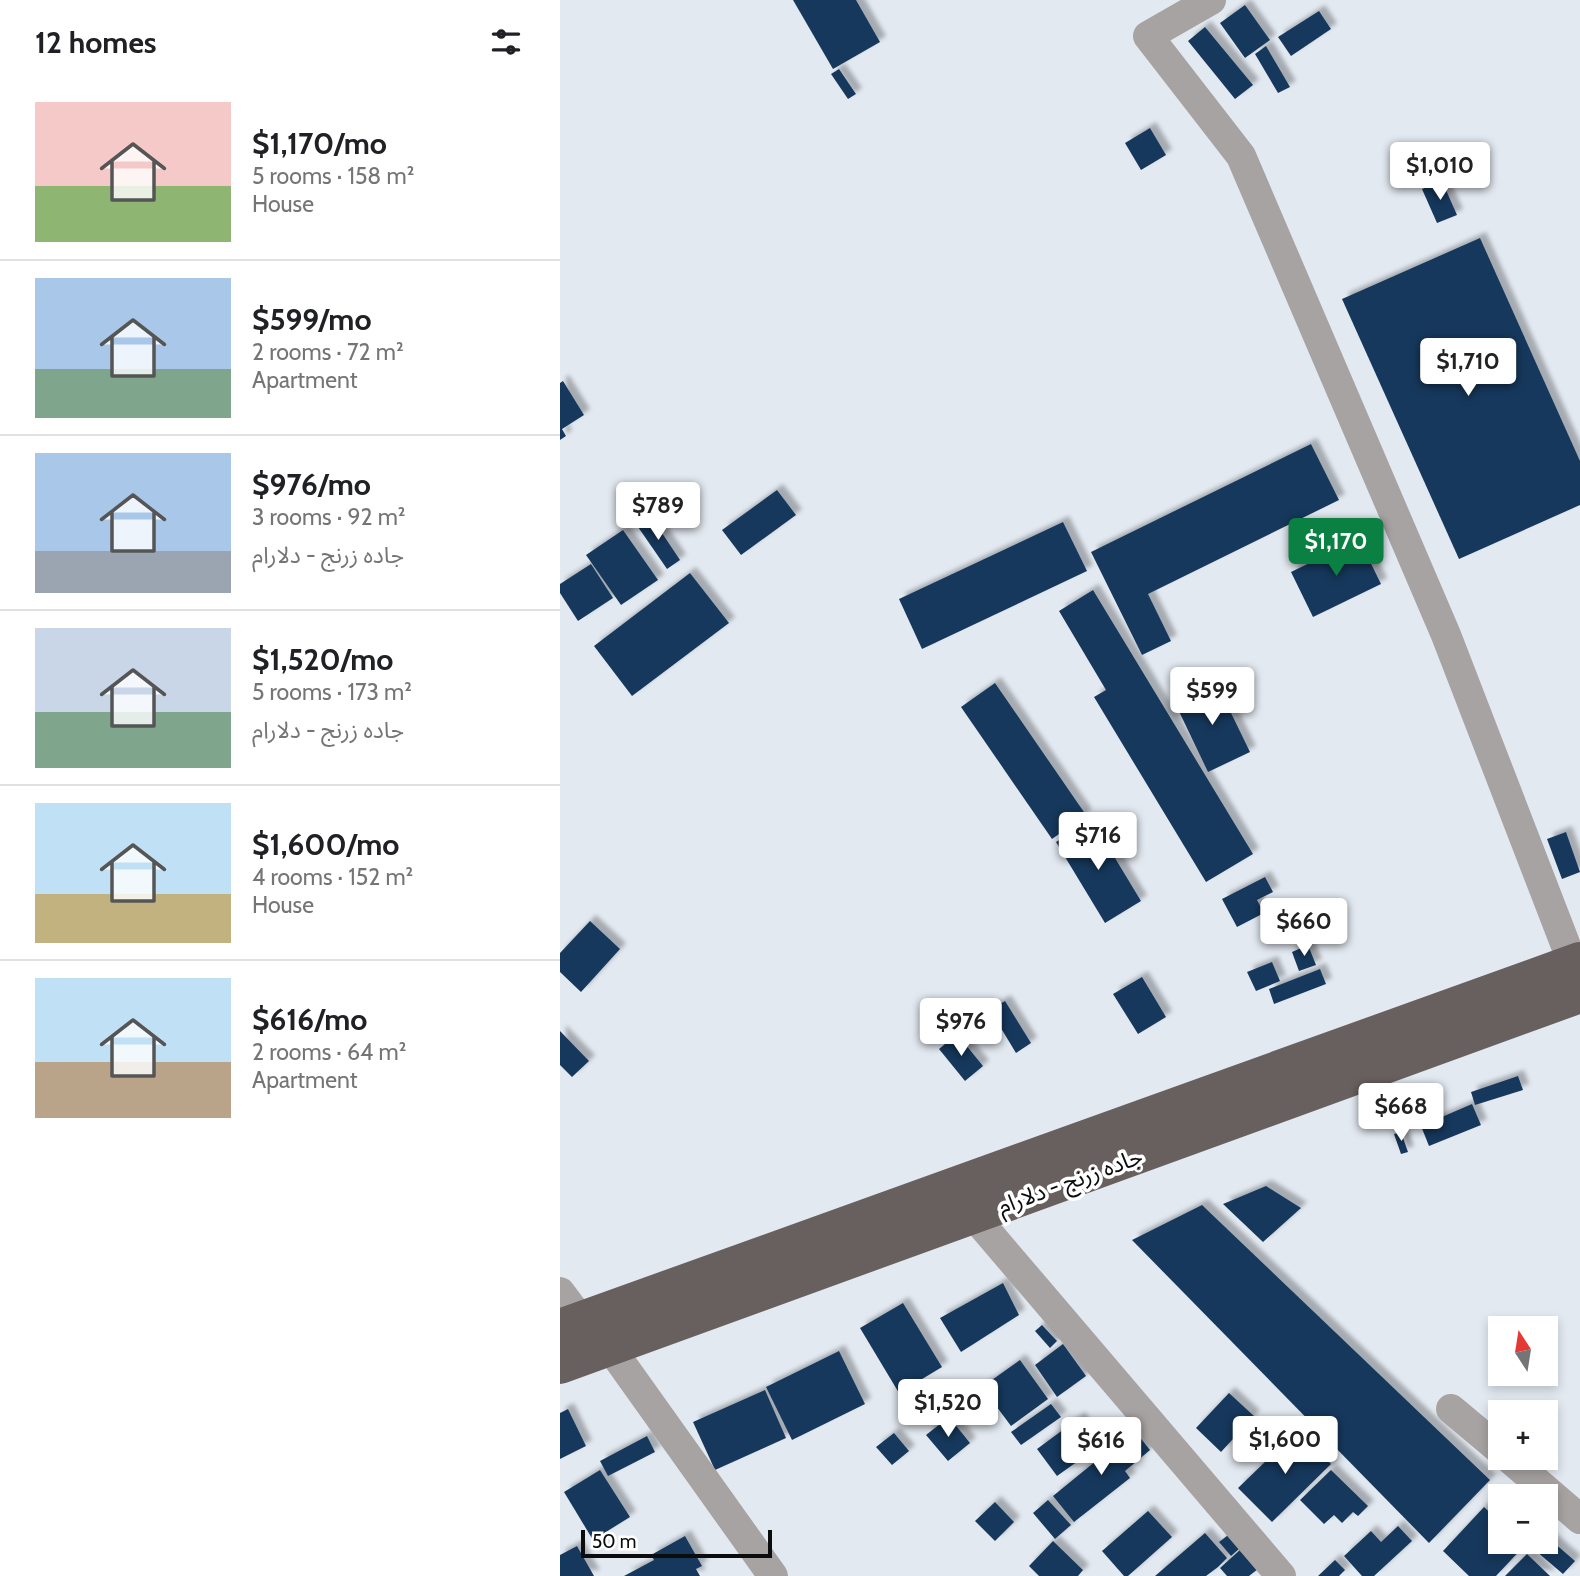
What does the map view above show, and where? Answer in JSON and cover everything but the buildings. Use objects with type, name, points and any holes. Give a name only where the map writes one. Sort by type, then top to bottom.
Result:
[{"type":"highway","name":"جاده زرنج - دلارام","points":[[560,1365],[974,1216],[1578,973]]},
{"type":"highway","name":"جاده زرنج - دلارام","points":[[567,1313],[1578,973]]},
{"type":"street","points":[[1211,0],[1148,36],[1241,156],[1446,635],[1578,973]]},
{"type":"street","points":[[974,1216],[1281,1576]]},
{"type":"street","points":[[609,1346],[773,1576]]},
{"type":"street","points":[[1451,1409],[1488,1440]]},
{"type":"street","points":[[1522,1470],[1580,1519]]}]
